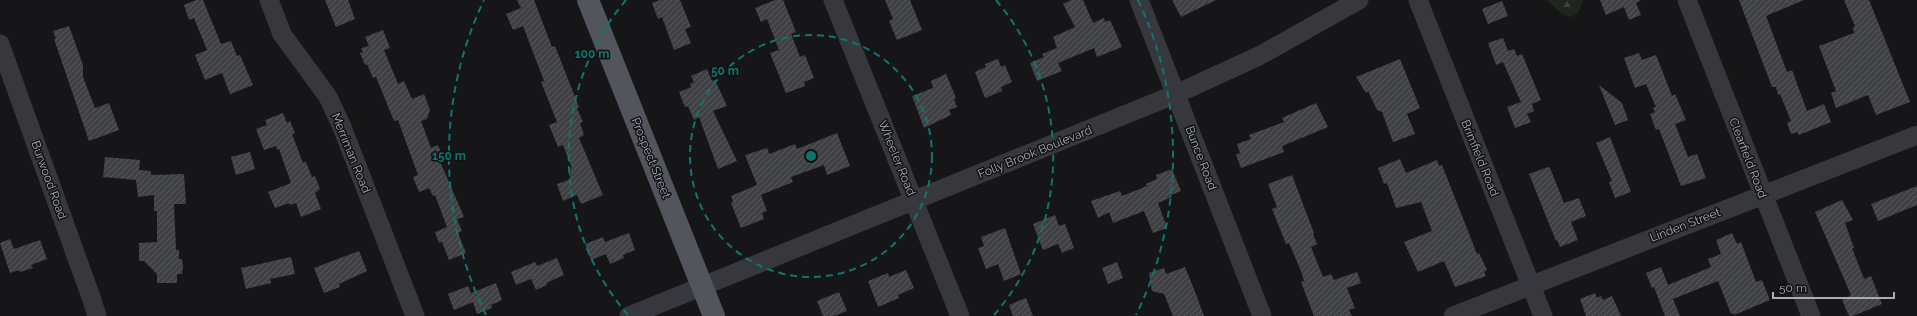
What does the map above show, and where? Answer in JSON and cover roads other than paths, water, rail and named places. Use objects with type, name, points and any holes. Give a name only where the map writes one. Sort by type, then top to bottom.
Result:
[{"type":"main road","name":"Prospect Street","points":[[588,0],[714,316]]},
{"type":"street","name":"Merriman Road","points":[[269,0],[282,34],[328,97],[342,127],[415,316]]},
{"type":"street","name":"Wheeler Road","points":[[833,0],[960,316]]},
{"type":"street","name":"Bunce Road","points":[[1139,0],[1262,316]]},
{"type":"street","name":"Folly Brook Boulevard","points":[[630,316],[1176,94],[1259,56],[1359,0]]},
{"type":"street","name":"Brimfield Road","points":[[1418,0],[1542,316]]},
{"type":"street","name":"Clearfield Road","points":[[1687,0],[1810,316]]},
{"type":"street","name":"Burwood Road","points":[[0,44],[92,300],[96,316]]},
{"type":"street","name":"Linden Street","points":[[1453,316],[1917,135]]}]
